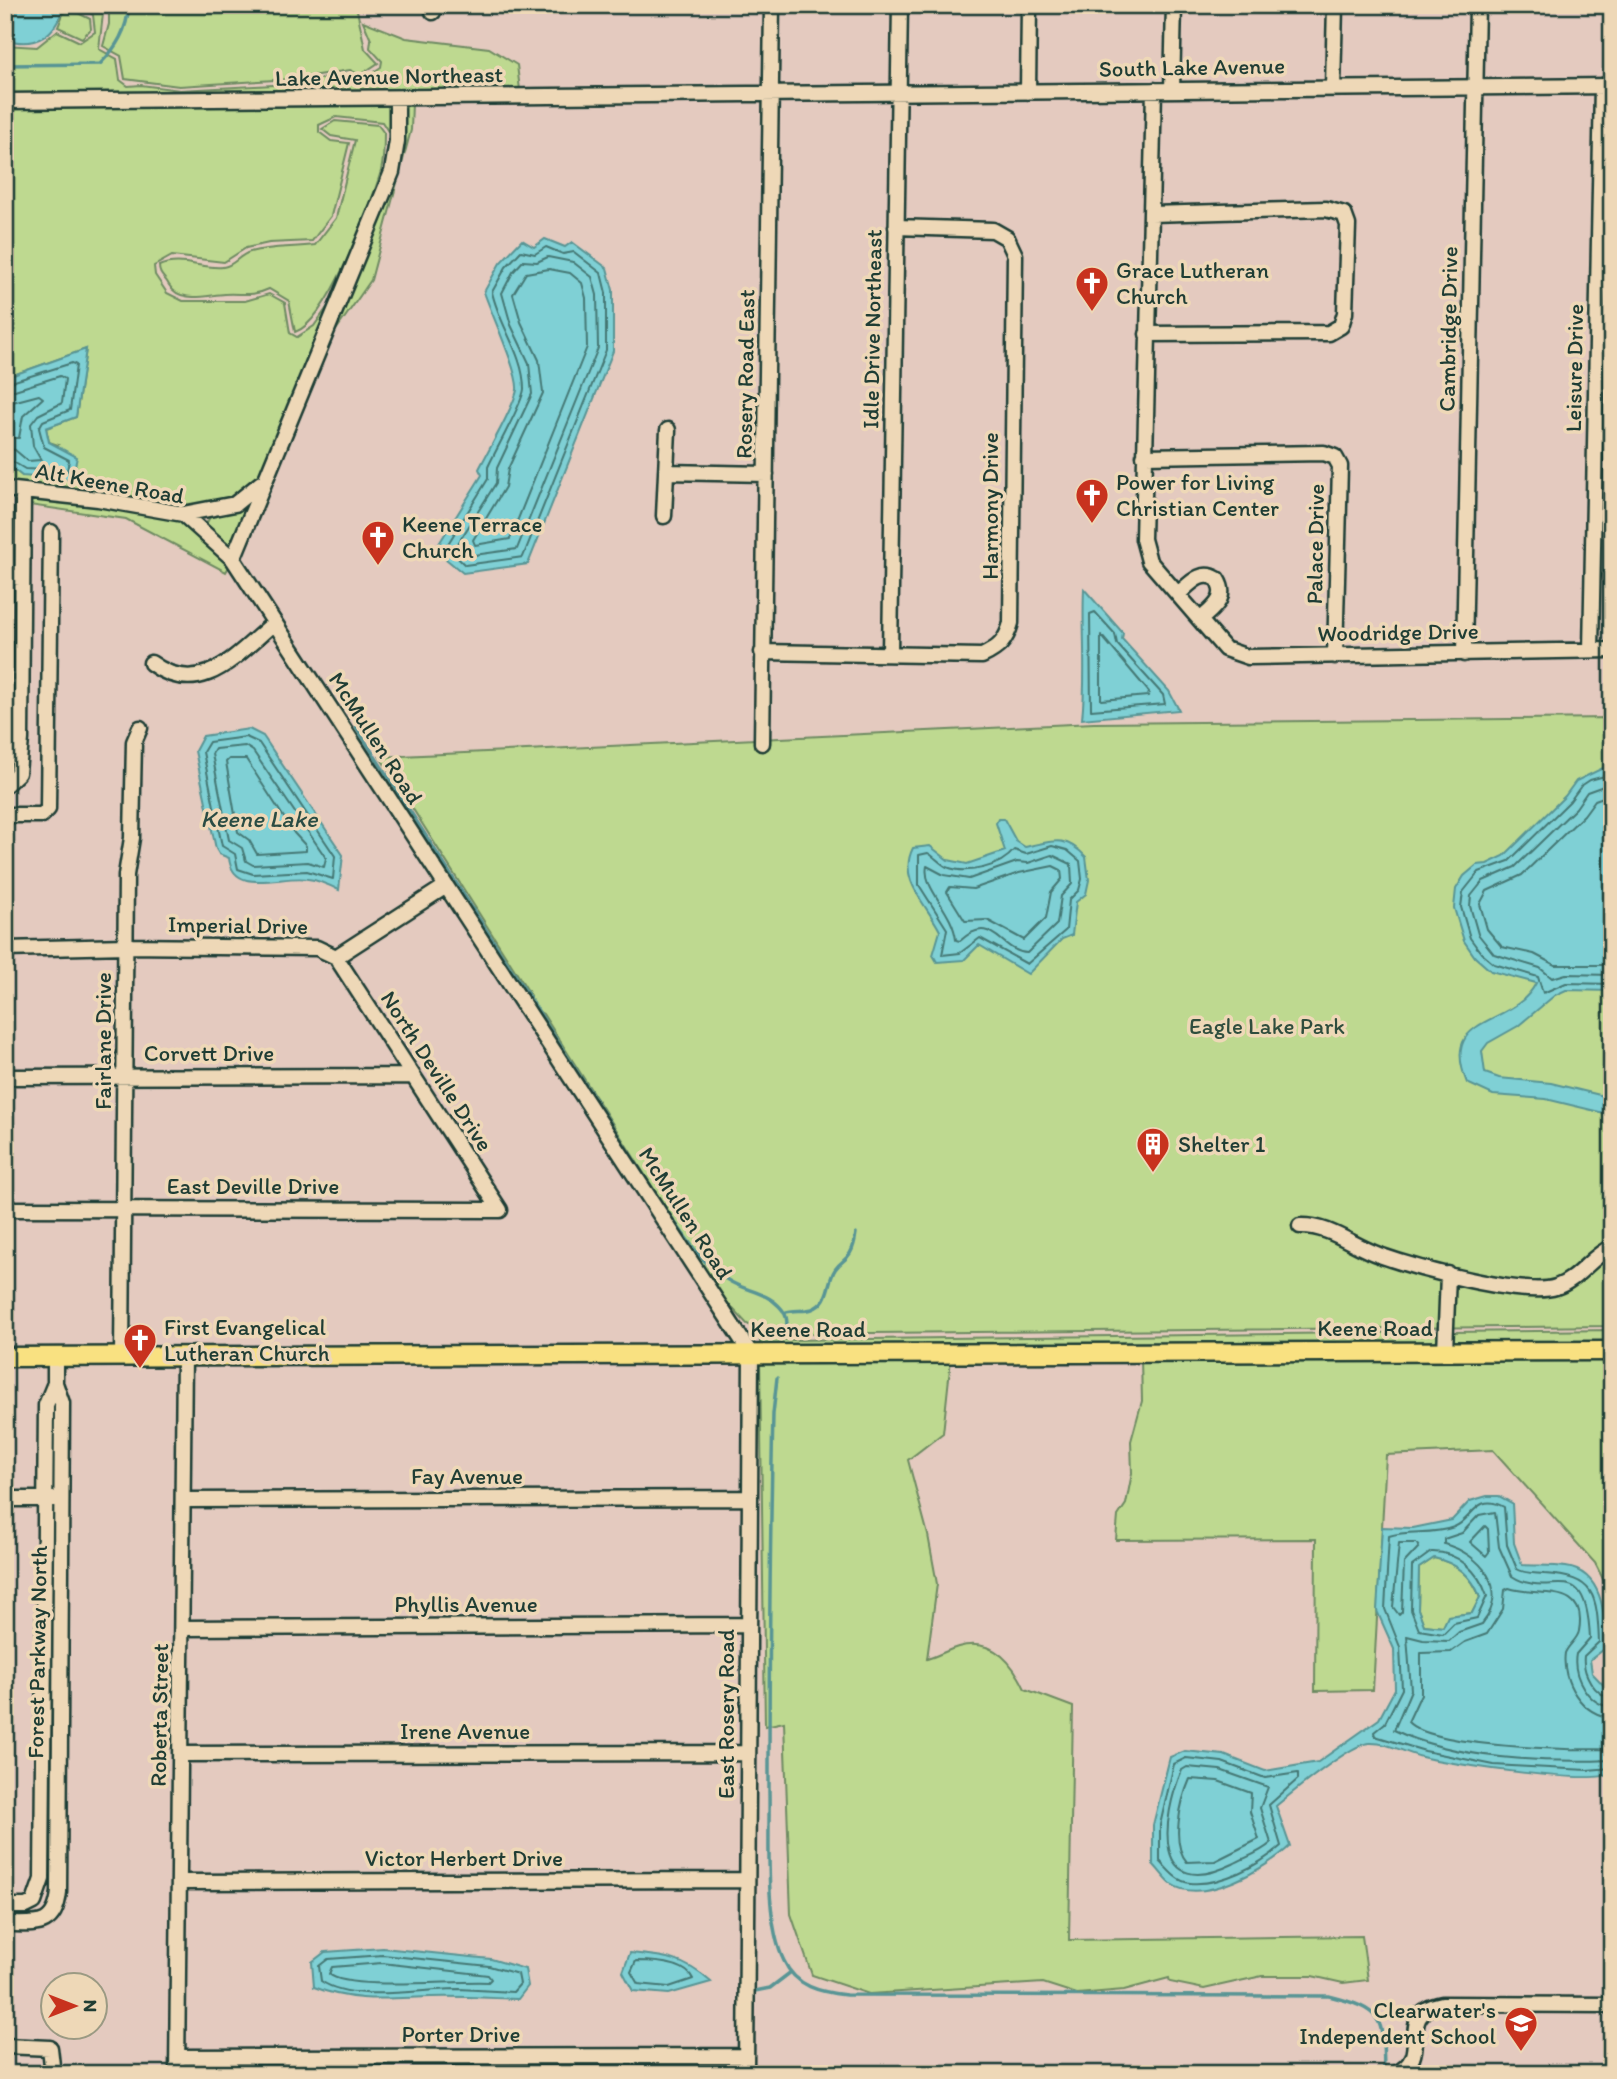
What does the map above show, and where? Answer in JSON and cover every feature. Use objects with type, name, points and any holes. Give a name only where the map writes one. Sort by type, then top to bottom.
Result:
[{"type":"main road","name":"Keene Road","points":[[5,1357],[1612,1351]]},
{"type":"street","name":"Rosery Road East","points":[[762,743],[772,5]]},
{"type":"street","name":"Idle Drive Northeast","points":[[890,653],[900,5]]},
{"type":"street","points":[[1028,92],[1030,5]]},
{"type":"street","points":[[1172,90],[1174,5]]},
{"type":"street","points":[[1334,88],[1335,5]]},
{"type":"street","name":"Cambridge Drive","points":[[1464,654],[1477,5]]},
{"type":"street","name":"South Lake Avenue","points":[[772,94],[1607,86]]},
{"type":"street","name":"Leisure Drive","points":[[1591,650],[1607,86]]},
{"type":"street","name":"Woodridge Drive","points":[[1154,90],[1144,552],[1178,594],[1225,649],[1248,657],[1612,650]]},
{"type":"street","name":"Lake Avenue Northeast","points":[[5,101],[772,94]]},
{"type":"street","points":[[233,559],[392,173],[397,141],[397,98]]},
{"type":"street","points":[[1147,334],[1329,333],[1341,326],[1345,313],[1348,225],[1343,214],[1326,209],[1151,214]]},
{"type":"street","name":"Harmony Drive","points":[[762,653],[982,656],[995,650],[1006,639],[1011,623],[1015,255],[1007,238],[992,230],[896,227]]},
{"type":"street","points":[[664,516],[667,430]]},
{"type":"street","name":"Palace Drive","points":[[1144,456],[1324,453],[1335,457],[1340,466],[1335,656]]},
{"type":"street","points":[[666,472],[766,474]]},
{"type":"street","points":[[183,514],[235,504],[265,480]]},
{"type":"street","name":"Alt Keene Road","points":[[5,489],[98,499],[183,514],[233,559]]},
{"type":"street","points":[[5,785],[18,773],[21,739],[23,491]]},
{"type":"street","points":[[5,815],[42,815],[48,809],[51,532]]},
{"type":"street","name":"McMullen Road","points":[[233,559],[751,1354]]},
{"type":"street","points":[[1178,594],[1196,578],[1205,575],[1217,579],[1222,589],[1220,602],[1200,620]]},
{"type":"street","points":[[5,576],[22,578]]},
{"type":"street","points":[[151,663],[165,673],[178,677],[209,675],[274,623]]},
{"type":"street","name":"Fairlane Drive","points":[[122,1356],[126,875],[132,838],[134,742],[140,727]]},
{"type":"street","name":"Imperial Drive","points":[[5,949],[126,946],[317,948],[336,957],[446,886]]},
{"type":"street","name":"North Deville Drive","points":[[336,957],[500,1210]]},
{"type":"street","name":"Corvett Drive","points":[[5,1077],[413,1076]]},
{"type":"street","name":"East Deville Drive","points":[[5,1209],[500,1210]]},
{"type":"street","points":[[1300,1226],[1316,1226],[1380,1255],[1448,1274],[1542,1290],[1566,1282],[1612,1247]]},
{"type":"street","points":[[1445,1352],[1448,1274]]},
{"type":"street","name":"East Rosery Road","points":[[746,2074],[751,1354]]},
{"type":"street","name":"Forest Parkway North","points":[[5,1924],[36,1924],[49,1920],[57,1906],[59,1892],[62,1403],[55,1383],[55,1356]]},
{"type":"street","name":"Roberta Street","points":[[177,2074],[184,1356]]},
{"type":"street","name":"Forest Parkway North","points":[[5,1906],[26,1906],[34,1902],[42,1879],[46,1405],[55,1383]]},
{"type":"street","name":"Fay Avenue","points":[[184,1500],[750,1498]]},
{"type":"street","points":[[5,1499],[62,1499]]},
{"type":"street","name":"Phyllis Avenue","points":[[183,1628],[749,1625]]},
{"type":"street","name":"Irene Avenue","points":[[181,1754],[748,1753]]},
{"type":"street","points":[[43,1792],[59,1792]]},
{"type":"street","name":"Victor Herbert Drive","points":[[180,1881],[747,1880]]},
{"type":"street","points":[[1395,2074],[1404,2070],[1412,2060],[1416,2051],[1415,2022],[1419,2014],[1428,2007],[1442,2004],[1612,2005]]},
{"type":"street","points":[[5,2046],[50,2048],[53,2074]]},
{"type":"street","name":"Porter Drive","points":[[177,2057],[746,2056]]},
{"type":"green space","points":[[76,5],[104,5],[99,49],[117,59],[120,80],[128,86],[180,90],[292,84],[349,74],[363,79],[381,67],[382,61],[370,48],[371,40],[363,21],[406,38],[489,48],[517,65],[520,90],[5,96],[5,45],[37,47],[57,31],[80,42],[95,32],[93,15]]},
{"type":"green space","points":[[109,5],[356,5],[365,49],[378,63],[360,75],[350,70],[291,79],[179,86],[125,79],[121,56],[103,46],[109,24]]},
{"type":"green space","points":[[66,7],[90,19],[91,29],[82,38],[58,27]]},
{"type":"green space","points":[[391,103],[391,141],[386,170],[389,133],[382,122],[336,117],[319,125],[319,132],[331,141],[349,143],[331,216],[312,241],[269,243],[246,248],[224,262],[172,256],[154,266],[155,275],[167,293],[183,301],[245,301],[269,294],[285,303],[290,333],[297,337],[314,326],[333,299],[260,477],[232,499],[183,508],[5,484],[5,462],[22,476],[58,445],[49,442],[46,428],[76,417],[86,349],[5,378],[5,106]]},
{"type":"green space","points":[[403,103],[412,103],[411,130],[371,280],[325,346],[398,174],[403,142]]},
{"type":"green space","points":[[335,121],[378,125],[384,133],[383,162],[368,209],[347,260],[334,286],[308,324],[295,332],[289,301],[269,289],[252,294],[194,297],[180,295],[174,291],[161,274],[159,266],[183,263],[223,267],[250,252],[315,245],[336,218],[355,140],[331,136],[322,129]]},
{"type":"green space","points":[[29,497],[97,504],[181,519],[230,565],[226,572],[126,519],[29,505]]},
{"type":"green space","points":[[251,502],[231,547],[206,524],[210,517]]},
{"type":"green space","name":"Eagle Lake Park","points":[[1612,718],[1612,1326],[768,1334],[747,1324],[723,1298],[543,1014],[536,1010],[528,991],[380,757],[1094,723]]},
{"type":"green space","points":[[1612,1330],[1612,1345],[1451,1347],[1451,1332]]},
{"type":"green space","points":[[1439,1332],[1439,1347],[760,1349],[760,1339],[755,1333],[768,1339],[792,1340]]},
{"type":"green space","points":[[1612,1356],[1612,1597],[1595,1563],[1493,1450],[1386,1455],[1373,1690],[1315,1691],[1316,1539],[1116,1540],[1118,1516],[1126,1504],[1132,1473],[1131,1441],[1142,1401],[1141,1358]]},
{"type":"green space","points":[[760,1359],[951,1359],[943,1433],[908,1460],[928,1535],[937,1584],[927,1659],[954,1648],[981,1645],[1007,1661],[1025,1689],[1073,1707],[1069,1940],[1362,1936],[1368,1980],[1343,1983],[1312,1976],[1262,1976],[1204,1989],[1170,1982],[1169,1978],[1124,1990],[1077,1994],[1043,1983],[869,1994],[812,1975],[791,1914],[784,1722],[765,1726]]},
{"type":"green space","points":[[1434,1558],[1463,1571],[1480,1598],[1472,1613],[1449,1616],[1443,1627],[1424,1625],[1418,1609],[1419,1568]]},
{"type":"water","points":[[5,5],[64,5],[56,25],[50,32],[35,41],[16,42],[5,39]]},
{"type":"water","points":[[545,239],[565,247],[572,242],[607,268],[613,290],[613,351],[528,564],[463,573],[435,550],[482,475],[479,469],[506,418],[517,390],[509,357],[484,292],[500,263],[522,240],[534,247]]},
{"type":"water","points":[[86,349],[76,417],[46,428],[49,442],[77,457],[72,480],[22,476],[5,462],[5,378]]},
{"type":"water","points":[[1084,589],[1123,633],[1122,639],[1169,691],[1179,710],[1082,719]]},
{"type":"water","name":"Keene Lake","points":[[249,729],[263,736],[343,855],[339,890],[308,879],[261,881],[240,877],[233,870],[229,858],[219,854],[216,849],[195,751],[203,736]]},
{"type":"water","points":[[1605,767],[1612,768],[1612,991],[1566,990],[1555,995],[1518,1026],[1488,1043],[1482,1051],[1485,1073],[1499,1078],[1551,1083],[1608,1097],[1612,1099],[1612,1115],[1546,1099],[1493,1095],[1467,1083],[1461,1060],[1462,1044],[1470,1032],[1525,998],[1536,983],[1491,971],[1475,957],[1464,941],[1454,908],[1456,889],[1464,876],[1477,865],[1487,864],[1504,856],[1565,796],[1576,781]]},
{"type":"water","points":[[998,819],[1004,819],[1016,841],[1025,847],[1064,842],[1078,849],[1086,857],[1089,880],[1086,894],[1076,902],[1072,935],[1062,939],[1028,974],[979,945],[964,960],[937,962],[933,955],[940,931],[911,881],[909,859],[913,848],[930,846],[948,860],[967,864],[1005,851],[996,823]]},
{"type":"water","points":[[1499,1496],[1512,1503],[1514,1543],[1522,1565],[1566,1567],[1579,1571],[1595,1587],[1603,1610],[1607,1647],[1590,1660],[1592,1673],[1612,1694],[1612,1773],[1579,1777],[1522,1773],[1441,1761],[1384,1744],[1360,1745],[1335,1760],[1276,1806],[1290,1846],[1280,1855],[1234,1882],[1217,1887],[1184,1890],[1171,1884],[1153,1864],[1153,1825],[1170,1757],[1185,1751],[1224,1755],[1265,1771],[1318,1762],[1379,1719],[1395,1689],[1394,1649],[1377,1611],[1382,1527],[1413,1528],[1452,1520],[1470,1501]],"holes":[[[1434,1558],[1463,1571],[1480,1597],[1472,1613],[1448,1616],[1443,1627],[1424,1625],[1418,1609],[1419,1568]]]},
{"type":"water","points":[[383,1948],[491,1959],[525,1969],[528,1986],[518,1999],[372,1998],[343,1995],[314,1987],[312,1962],[325,1952]]},
{"type":"water","points":[[630,1953],[654,1955],[683,1963],[711,1982],[669,1994],[633,1991],[623,1972]]},
{"type":"waterway","points":[[5,65],[100,64],[120,38],[129,5]]},
{"type":"waterway","points":[[356,727],[662,1204],[710,1267],[737,1285],[769,1298],[779,1306],[786,1318],[786,1331]]},
{"type":"waterway","points":[[784,1313],[812,1309],[821,1303],[835,1270],[851,1251],[856,1233]]},
{"type":"waterway","points":[[777,1378],[773,1414],[771,1508],[769,1879],[773,1924],[778,1944],[784,1961],[795,1977],[818,1990],[846,1995],[1329,1996],[1361,2006],[1377,2019],[1383,2040],[1384,2074]]},
{"type":"waterway","points":[[755,1991],[770,1988],[791,1972]]},
{"type":"place","name":"Grace Lutheran Church","points":[[1092,313]]},
{"type":"place","name":"Power for Living Christian Center","points":[[1092,525]]},
{"type":"place","name":"Keene Terrace Church","points":[[378,567]]},
{"type":"place","name":"Shelter 1","points":[[1153,1174]]},
{"type":"place","name":"First Evangelical Lutheran Church","points":[[140,1370]]},
{"type":"place","name":"Clearwater's Independent School","points":[[1521,2053]]}]
